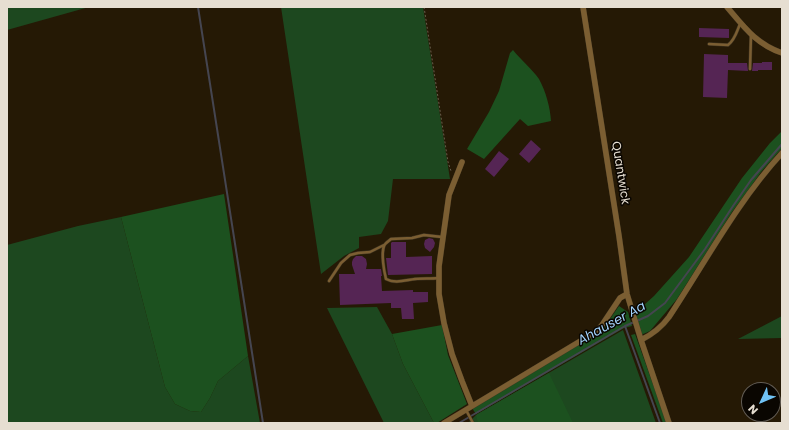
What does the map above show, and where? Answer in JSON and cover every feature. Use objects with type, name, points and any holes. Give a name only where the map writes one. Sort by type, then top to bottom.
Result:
[{"type":"street","name":"Quantwick","points":[[583,7],[627,294],[633,318],[669,423]]},
{"type":"street","points":[[727,7],[751,35],[772,50],[782,53]]},
{"type":"street","points":[[641,340],[656,332],[663,325],[736,212],[763,175],[782,153]]},
{"type":"street","points":[[462,162],[449,195],[439,266],[439,294],[444,323],[452,354],[472,406]]},
{"type":"street","points":[[444,423],[467,411],[472,406],[597,331],[620,298],[627,294]]},
{"type":"lane","points":[[709,44],[728,45],[732,42],[740,23]]},
{"type":"lane","points":[[750,69],[751,35]]},
{"type":"lane","points":[[329,281],[341,263],[350,255],[370,252],[384,245],[391,239],[412,238],[424,235],[442,237]]},
{"type":"lane","points":[[384,245],[382,253],[386,279],[390,281],[408,281],[414,279],[439,278]]},
{"type":"lane","points":[[467,411],[473,421]]},
{"type":"path","points":[[424,7],[448,162],[453,173],[456,174]]},
{"type":"green space","points":[[7,7],[89,7],[7,30]]},
{"type":"green space","points":[[281,7],[423,7],[450,179],[393,179],[388,221],[381,234],[359,237],[359,248],[344,256],[321,274]]},
{"type":"green space","points":[[513,50],[539,79],[544,89],[550,110],[551,121],[528,126],[520,119],[484,159],[467,149],[489,112],[499,91],[510,53]]},
{"type":"green space","points":[[782,131],[782,148],[761,172],[732,212],[677,299],[650,331],[641,335],[635,313],[654,296],[689,257],[742,178],[770,143]]},
{"type":"green space","points":[[224,194],[248,356],[218,381],[201,412],[190,411],[175,404],[165,387],[121,217]]},
{"type":"green space","points":[[121,217],[165,387],[175,404],[190,411],[201,412],[218,381],[248,356],[260,423],[7,423],[7,245],[78,226]]},
{"type":"green space","points":[[619,306],[628,312],[632,326],[624,328],[476,414],[472,408],[598,332],[605,326]]},
{"type":"green space","points":[[377,307],[392,334],[403,364],[434,423],[384,423],[327,308]]},
{"type":"green space","points":[[782,316],[782,338],[738,339]]},
{"type":"green space","points":[[442,325],[448,355],[467,404],[437,423],[434,423],[403,364],[392,334]]},
{"type":"green space","points":[[623,330],[656,423],[468,423],[476,415]]},
{"type":"green space","points":[[635,334],[667,423],[663,423],[631,335]]},
{"type":"green space","points":[[549,373],[573,423],[478,423],[476,415]]},
{"type":"building","points":[[699,28],[729,29],[729,38],[699,37]]},
{"type":"building","points":[[704,54],[728,55],[728,63],[747,63],[748,71],[728,70],[727,98],[703,97]]},
{"type":"building","points":[[772,62],[772,70],[752,71],[753,63]]},
{"type":"building","points":[[531,140],[541,149],[529,163],[519,154]]},
{"type":"building","points":[[499,151],[509,159],[494,177],[485,169]]},
{"type":"building","points":[[429,238],[433,239],[435,243],[430,252],[425,248],[424,244],[425,240]]},
{"type":"building","points":[[392,242],[406,242],[406,257],[432,256],[432,274],[388,275],[386,258],[391,258]]},
{"type":"building","points":[[356,256],[362,256],[366,259],[366,269],[381,269],[382,291],[413,290],[413,292],[428,292],[428,302],[413,303],[414,319],[402,319],[401,308],[391,308],[391,303],[340,305],[339,274],[355,274],[352,262]]},
{"type":"waterway","points":[[198,7],[263,423]]},
{"type":"waterway","name":"Ahauser Aa","points":[[459,423],[625,326],[648,316],[665,303],[705,249],[751,180],[782,144]]},
{"type":"waterway","points":[[625,326],[660,423]]}]
